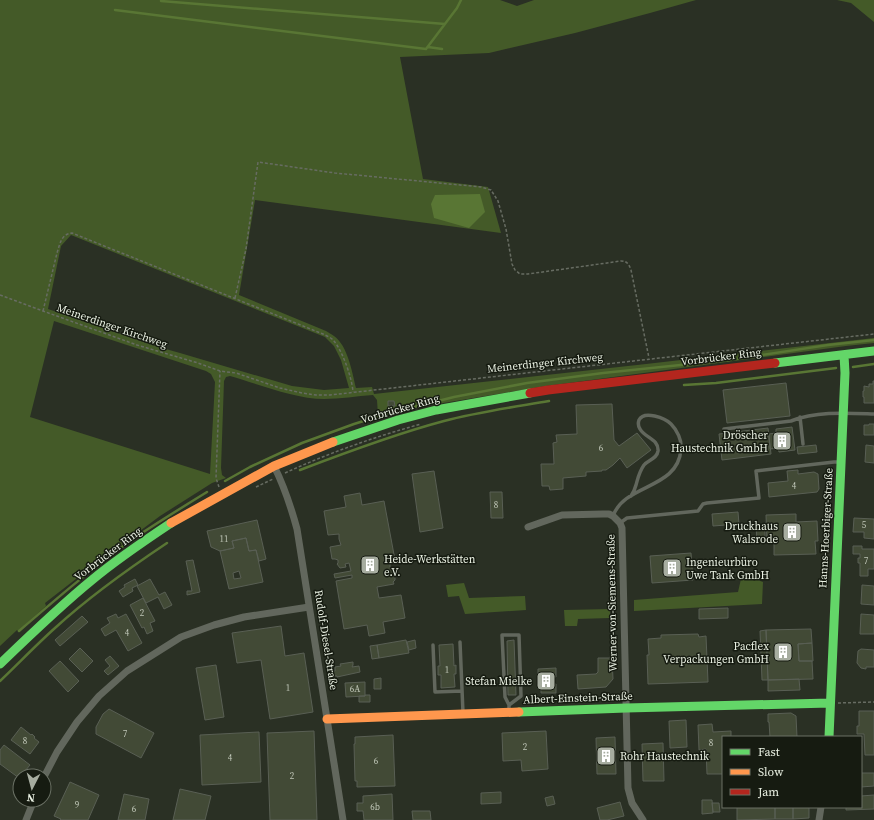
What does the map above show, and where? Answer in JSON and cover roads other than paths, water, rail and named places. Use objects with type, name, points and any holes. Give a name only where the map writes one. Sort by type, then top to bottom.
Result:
[{"type":"main road","name":"Vorbrücker Ring","points":[[0,664],[46,618],[93,579],[175,521],[274,466],[338,440],[398,420],[436,410],[555,389],[874,351]]},
{"type":"main road","name":"Hanns-Hoerbiger-Straße","points":[[829,736],[845,373],[844,355]]},
{"type":"main road","name":"Albert-Einstein-Straße","points":[[327,719],[463,714],[509,709],[830,703]]},
{"type":"street","name":"Rudolf-Diesel-Straße","points":[[274,466],[286,494],[295,524],[344,820]]},
{"type":"street","points":[[528,527],[562,515],[609,514],[613,516]]},
{"type":"street","name":"Werner-von-Siemens-Straße","points":[[613,516],[620,523],[622,528],[628,788],[632,803],[642,820]]},
{"type":"street","points":[[49,768],[57,752],[77,722],[99,696],[128,671],[181,637],[214,625],[244,618],[309,607]]},
{"type":"street","points":[[26,820],[31,808]]},
{"type":"street","points":[[819,820],[821,808]]},
{"type":"lane","points":[[724,429],[791,421],[800,417],[836,413],[874,414]]},
{"type":"lane","points":[[613,516],[620,504],[631,496],[660,481],[671,473],[677,466],[681,446],[679,437],[675,428],[668,421],[659,417],[650,415],[644,416],[640,418],[638,423],[639,427],[646,436],[657,444],[658,452],[656,457],[645,464],[639,473],[631,496]]},
{"type":"lane","points":[[800,417],[804,444]]},
{"type":"lane","points":[[620,523],[627,518],[698,511],[703,504],[759,498],[756,471],[841,462]]},
{"type":"lane","points":[[502,635],[519,635],[521,696],[509,709],[504,697],[502,635]]},
{"type":"lane","points":[[460,642],[463,714]]},
{"type":"lane","points":[[433,645],[435,692],[462,691]]},
{"type":"waterway","points":[[115,10],[426,49],[457,8],[461,0]]},
{"type":"waterway","points":[[161,1],[445,24]]},
{"type":"waterway","points":[[428,47],[442,49]]},
{"type":"waterway","points":[[225,481],[250,467],[302,443],[386,414],[454,397],[527,383],[603,373],[729,360],[828,345],[874,340]]},
{"type":"waterway","points":[[853,367],[874,364]]},
{"type":"waterway","points":[[684,385],[716,383],[836,368]]},
{"type":"waterway","points":[[300,470],[389,437],[444,421],[483,412],[549,401]]},
{"type":"waterway","points":[[19,631],[73,585],[130,541],[207,492]]},
{"type":"waterway","points":[[0,681],[68,616],[124,573],[167,543]]},
{"type":"place","name":"Dröscher Haustechnik GmbH","points":[[782,441]]},
{"type":"place","name":"Druckhaus Walsrode","points":[[792,532]]},
{"type":"place","name":"Heide-Werkstätten e.V.","points":[[370,565]]},
{"type":"place","name":"Ingenieurbüro Uwe Tank GmbH","points":[[672,568]]},
{"type":"place","name":"Pacflex Verpackungen GmbH","points":[[783,652]]},
{"type":"place","name":"Stefan Mielke","points":[[546,681]]},
{"type":"place","name":"Rohr Haustechnik","points":[[606,756]]}]
